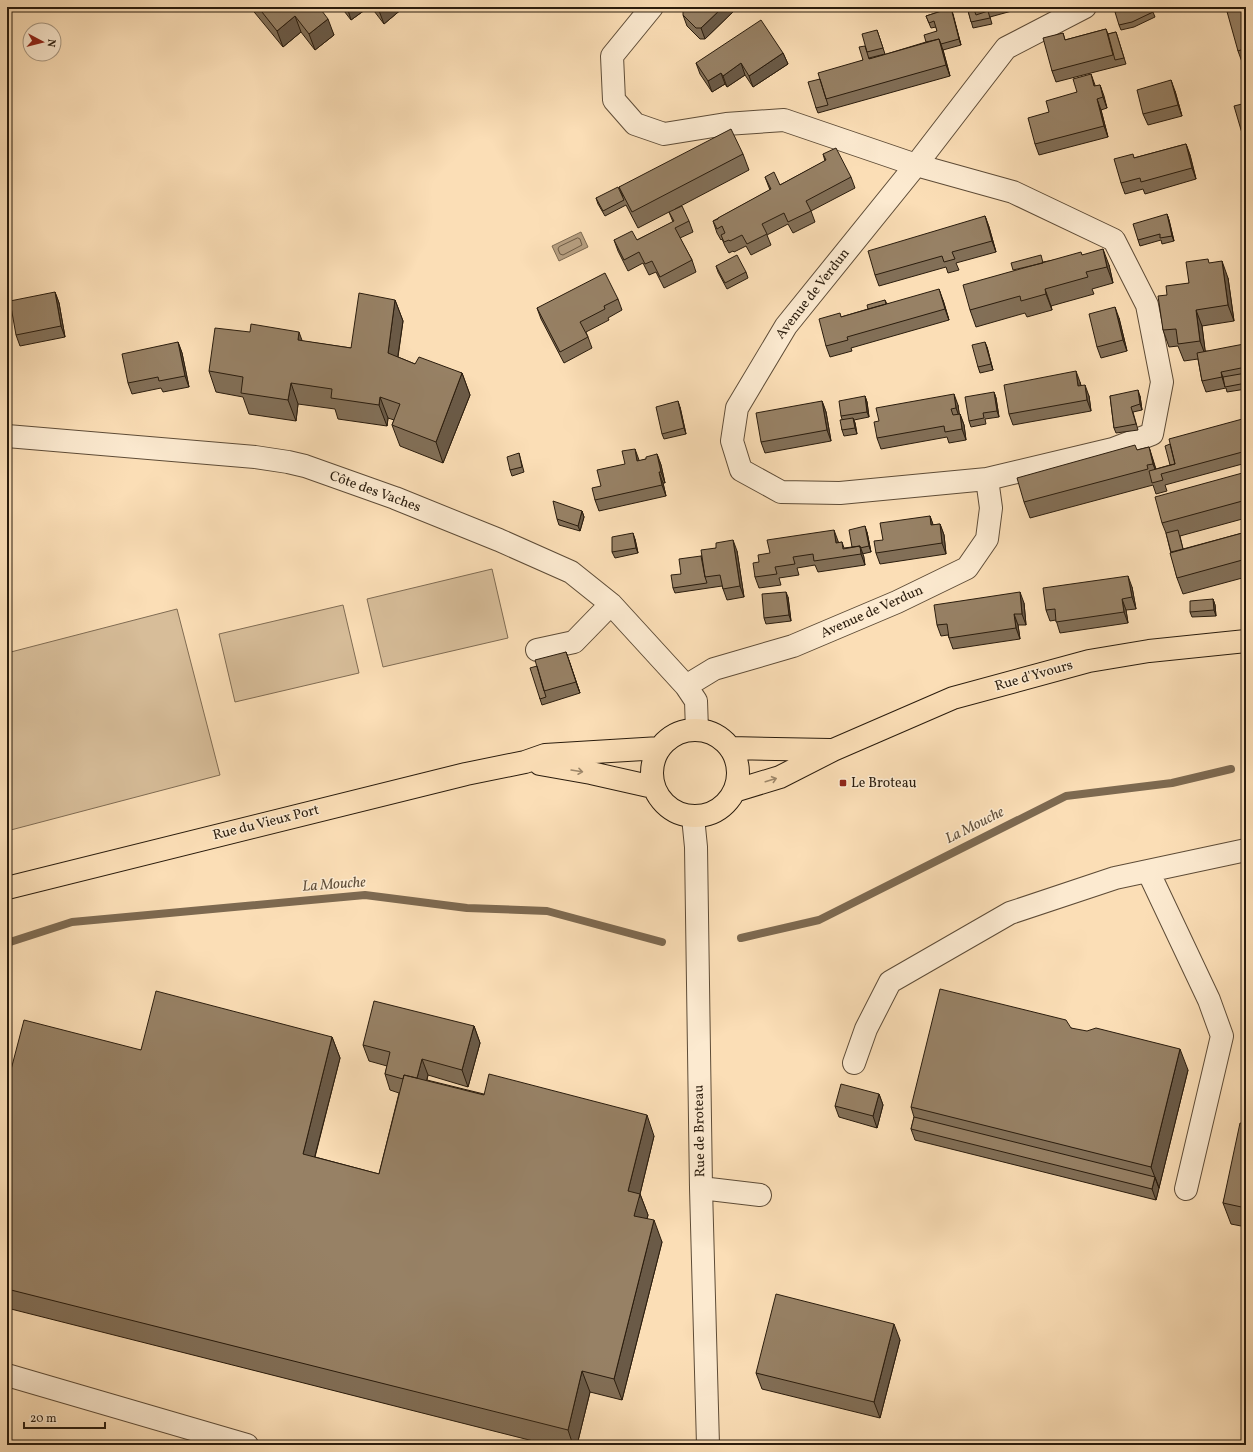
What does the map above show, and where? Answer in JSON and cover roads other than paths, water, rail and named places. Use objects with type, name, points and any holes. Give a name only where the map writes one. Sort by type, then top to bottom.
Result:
[{"type":"main road","name":"Rue d'Yvours","points":[[734,791],[780,777],[833,750],[952,698],[1089,661],[1149,651],[1246,641]]},
{"type":"main road","points":[[697,730],[710,732],[721,739],[730,748],[738,769],[734,791],[727,802],[717,810],[705,815],[693,817],[680,814],[668,808],[659,798],[653,786],[651,773],[653,760],[660,748],[670,738],[683,731],[697,730]]},
{"type":"main road","name":"Rue du Vieux Port","points":[[7,888],[466,774],[525,762],[545,756],[660,748]]},
{"type":"main road","points":[[730,748],[833,750]]},
{"type":"main road","points":[[525,762],[591,773],[653,786]]},
{"type":"street","name":"Avenue de Verdun","points":[[652,7],[612,56],[614,100],[635,124],[664,134],[726,124],[784,120],[916,165],[1013,192],[1114,240],[1147,305],[1162,382],[1152,434],[1113,449],[987,479],[840,492],[781,492],[741,470],[732,441],[737,408],[786,326],[916,165],[1006,48],[1085,7]]},
{"type":"street","name":"Côte des Vaches","points":[[7,436],[255,457],[299,465],[395,498],[549,561],[571,572],[611,604],[686,686],[696,701],[697,730]]},
{"type":"street","name":"Avenue de Verdun","points":[[686,686],[714,669],[793,646],[897,602],[967,568],[986,539],[991,508],[987,479]]},
{"type":"street","points":[[537,650],[574,642],[611,604]]},
{"type":"street","name":"Rue de Broteau","points":[[693,817],[696,847],[701,1188],[708,1445]]},
{"type":"street","points":[[854,1063],[866,1029],[890,982],[1010,913],[1115,878],[1246,850]]},
{"type":"street","points":[[1148,871],[1209,1000],[1222,1036],[1186,1189]]},
{"type":"street","points":[[701,1188],[760,1194]]},
{"type":"street","points":[[7,1375],[247,1445]]},
{"type":"water","points":[[581,232],[588,247],[559,261],[552,246]]},
{"type":"waterway","name":"La Mouche","points":[[741,938],[819,920],[1066,796],[1172,783],[1231,769]]},
{"type":"waterway","name":"La Mouche","points":[[7,943],[72,922],[365,895],[467,908],[547,911],[662,942]]},
{"type":"place","name":"Le Broteau","points":[[843,783]]}]
